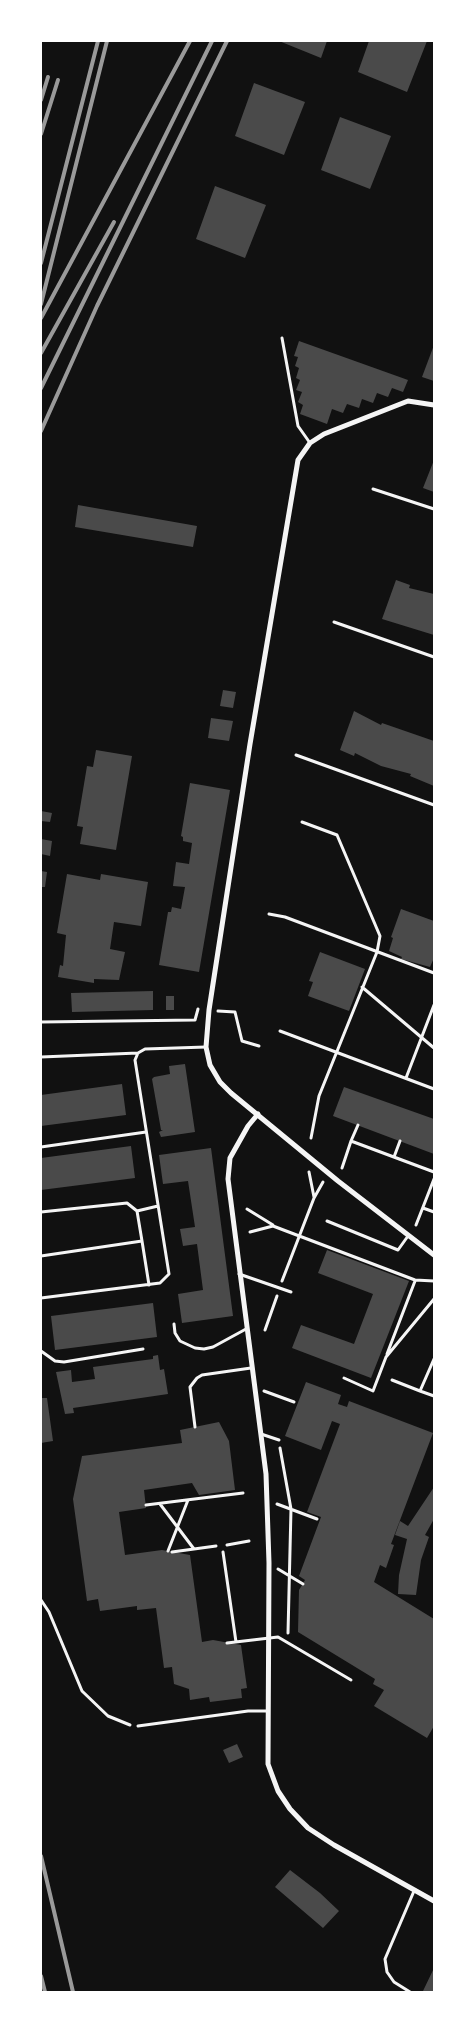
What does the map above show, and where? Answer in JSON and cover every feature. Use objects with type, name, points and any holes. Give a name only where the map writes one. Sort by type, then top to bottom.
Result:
[{"type":"street","points":[[434,406],[408,401],[324,434],[310,443],[298,460],[256,705],[209,1010],[206,1047],[210,1065],[220,1082],[338,1181],[434,1255]]},
{"type":"street","points":[[258,1114],[237,1144],[230,1158],[228,1172],[229,1201],[261,1434],[267,1500],[268,1764],[278,1791],[290,1809],[308,1828],[334,1845],[434,1901]]},
{"type":"lane","points":[[282,338],[298,426],[310,443]]},
{"type":"lane","points":[[41,1056],[206,1047]]},
{"type":"lane","points":[[41,1298],[160,1283],[169,1274],[135,1060],[138,1052]]},
{"type":"lane","points":[[41,1148],[146,1132]]},
{"type":"lane","points":[[41,1212],[127,1203],[137,1211],[149,1285]]},
{"type":"lane","points":[[137,1211],[158,1206]]},
{"type":"lane","points":[[327,1221],[398,1250],[409,1235]]},
{"type":"lane","points":[[41,1256],[142,1241]]},
{"type":"lane","points":[[239,1274],[291,1292]]},
{"type":"lane","points":[[174,1324],[180,1341],[195,1348],[204,1349],[213,1347],[246,1329]]},
{"type":"lane","points":[[41,1351],[55,1360],[64,1362],[143,1349]]},
{"type":"lane","points":[[420,1391],[434,1359]]},
{"type":"lane","points":[[195,1427],[190,1387],[196,1378],[202,1375],[251,1368]]},
{"type":"lane","points":[[392,1380],[434,1396]]},
{"type":"lane","points":[[261,1434],[279,1440]]},
{"type":"lane","points":[[223,1552],[236,1642]]},
{"type":"lane","points":[[226,1643],[269,1637],[287,1642],[350,1680]]},
{"type":"lane","points":[[138,1726],[248,1711],[267,1711]]},
{"type":"lane","points":[[410,1992],[394,1982],[386,1972],[385,1959],[414,1890]]},
{"type":"path","points":[[373,489],[434,510]]},
{"type":"path","points":[[334,622],[434,657]]},
{"type":"path","points":[[296,755],[434,805]]},
{"type":"path","points":[[302,822],[337,835],[380,936],[377,952],[319,1096],[311,1138]]},
{"type":"path","points":[[268,914],[285,917],[434,973]]},
{"type":"path","points":[[362,987],[434,1048]]},
{"type":"path","points":[[406,1078],[434,1005]]},
{"type":"path","points":[[41,1022],[196,1020],[197,1008]]},
{"type":"path","points":[[218,1011],[235,1012],[242,1041],[259,1046]]},
{"type":"path","points":[[280,1031],[336,1050],[434,1089]]},
{"type":"path","points":[[342,1168],[358,1125]]},
{"type":"path","points":[[352,1141],[434,1172]]},
{"type":"path","points":[[394,1157],[400,1141]]},
{"type":"path","points":[[308,1169],[314,1198]]},
{"type":"path","points":[[416,1225],[434,1179]]},
{"type":"path","points":[[265,1330],[299,1235],[314,1198],[323,1182]]},
{"type":"path","points":[[247,1208],[273,1226],[415,1280],[434,1281]]},
{"type":"path","points":[[423,1208],[434,1212]]},
{"type":"path","points":[[250,1232],[273,1226]]},
{"type":"path","points":[[344,1378],[373,1390],[415,1280]]},
{"type":"path","points":[[386,1357],[434,1299]]},
{"type":"path","points":[[254,1388],[294,1402]]},
{"type":"path","points":[[279,1440],[291,1509],[287,1642]]},
{"type":"path","points":[[146,1505],[243,1493]]},
{"type":"path","points":[[188,1500],[170,1551],[249,1542]]},
{"type":"path","points":[[267,1500],[317,1519]]},
{"type":"path","points":[[160,1503],[194,1549]]},
{"type":"path","points":[[279,1569],[303,1584]]},
{"type":"path","points":[[41,1600],[49,1612],[82,1691],[108,1716],[138,1726]]},
{"type":"building","points":[[279,41],[327,41],[321,58]]},
{"type":"building","points":[[369,41],[427,41],[407,92],[358,72]]},
{"type":"building","points":[[254,83],[305,102],[284,155],[235,136]]},
{"type":"building","points":[[340,117],[391,136],[370,189],[321,170]]},
{"type":"building","points":[[215,186],[266,205],[245,258],[196,239]]},
{"type":"building","points":[[299,341],[408,380],[403,392],[392,388],[388,397],[377,393],[373,403],[362,399],[359,408],[347,404],[343,413],[332,409],[327,424],[300,414],[303,405],[298,402],[302,392],[296,390],[300,380],[296,378],[299,368],[295,366],[298,357],[294,356]]},
{"type":"building","points":[[434,345],[434,381],[422,377]]},
{"type":"building","points":[[434,460],[434,492],[423,488]]},
{"type":"building","points":[[78,505],[197,526],[193,547],[75,527]]},
{"type":"building","points":[[396,580],[410,585],[409,588],[434,594],[434,635],[382,619]]},
{"type":"building","points":[[223,690],[236,692],[233,708],[220,706]]},
{"type":"building","points":[[354,711],[381,725],[382,723],[434,741],[434,786],[410,776],[411,774],[381,766],[355,753],[354,756],[340,750]]},
{"type":"building","points":[[211,718],[233,721],[229,741],[208,738]]},
{"type":"building","points":[[96,750],[132,756],[116,850],[80,844],[83,827],[77,826],[87,766],[93,767]]},
{"type":"building","points":[[190,783],[230,790],[199,972],[159,965],[168,912],[171,912],[172,907],[181,909],[185,887],[173,886],[176,862],[189,864],[192,843],[183,841],[181,836]]},
{"type":"building","points":[[41,811],[52,813],[50,822],[41,821]]},
{"type":"building","points":[[41,839],[52,841],[50,856],[41,854]]},
{"type":"building","points":[[41,871],[47,872],[45,887],[41,887]]},
{"type":"building","points":[[67,874],[100,880],[101,874],[148,882],[141,926],[114,922],[110,949],[125,952],[119,980],[94,979],[94,983],[58,977],[60,965],[63,966],[66,935],[57,933]]},
{"type":"building","points":[[401,909],[434,921],[434,958],[430,967],[401,959],[402,957],[389,951],[393,938],[391,937]]},
{"type":"building","points":[[320,952],[365,969],[349,1011],[308,996],[313,982],[309,981]]},
{"type":"building","points":[[153,991],[153,1010],[72,1012],[71,993]]},
{"type":"building","points":[[166,996],[174,996],[174,1010],[166,1010]]},
{"type":"building","points":[[185,1064],[195,1132],[161,1137],[159,1132],[163,1130],[161,1130],[152,1079],[170,1074],[169,1066]]},
{"type":"building","points":[[122,1084],[126,1115],[41,1126],[41,1095]]},
{"type":"building","points":[[344,1087],[434,1119],[434,1154],[333,1116]]},
{"type":"building","points":[[131,1146],[135,1178],[41,1190],[41,1158]]},
{"type":"building","points":[[211,1148],[233,1316],[182,1323],[178,1294],[203,1290],[197,1244],[183,1246],[180,1229],[195,1227],[188,1181],[163,1184],[159,1155]]},
{"type":"building","points":[[327,1250],[409,1281],[371,1378],[292,1348],[301,1325],[354,1344],[373,1294],[318,1273]]},
{"type":"building","points":[[153,1303],[157,1337],[55,1350],[51,1316]]},
{"type":"building","points":[[158,1355],[160,1370],[164,1369],[168,1394],[73,1408],[74,1413],[65,1414],[56,1372],[71,1370],[72,1382],[95,1379],[93,1367],[153,1359],[153,1356]]},
{"type":"building","points":[[306,1382],[341,1395],[338,1404],[347,1407],[349,1401],[433,1433],[391,1544],[394,1545],[386,1568],[380,1565],[374,1582],[434,1619],[434,1726],[427,1738],[374,1706],[384,1690],[373,1684],[375,1679],[298,1632],[299,1590],[305,1580],[299,1576],[321,1517],[307,1512],[340,1424],[332,1421],[321,1450],[285,1436]]},
{"type":"building","points":[[41,1398],[47,1398],[53,1441],[41,1443]]},
{"type":"building","points":[[219,1422],[229,1441],[235,1490],[199,1495],[192,1483],[144,1490],[146,1508],[119,1512],[125,1555],[162,1550],[190,1555],[202,1642],[213,1640],[241,1645],[247,1688],[241,1689],[242,1698],[210,1702],[209,1697],[190,1700],[189,1689],[174,1684],[172,1667],[164,1668],[156,1608],[137,1610],[137,1606],[100,1611],[98,1599],[87,1601],[73,1499],[82,1456],[182,1443],[180,1430]]},
{"type":"building","points":[[434,1487],[434,1519],[425,1535],[429,1537],[421,1560],[416,1595],[398,1594],[399,1575],[407,1539],[395,1535],[400,1521],[408,1526]]},
{"type":"building","points":[[237,1744],[243,1757],[229,1763],[223,1750]]},
{"type":"building","points":[[290,1870],[320,1893],[339,1911],[323,1928],[275,1887]]},
{"type":"building","points":[[434,1968],[434,1992],[423,1991]]},
{"type":"railway","points":[[41,263],[98,41]]},
{"type":"railway","points":[[41,304],[107,41]]},
{"type":"railway","points":[[41,318],[190,41]]},
{"type":"railway","points":[[41,388],[212,41]]},
{"type":"railway","points":[[41,431],[97,306],[227,41]]},
{"type":"railway","points":[[41,100],[48,77]]},
{"type":"railway","points":[[41,134],[58,80]]},
{"type":"railway","points":[[41,353],[114,222]]},
{"type":"railway","points":[[41,1856],[73,1992]]},
{"type":"railway","points":[[41,1976],[45,1992]]}]
